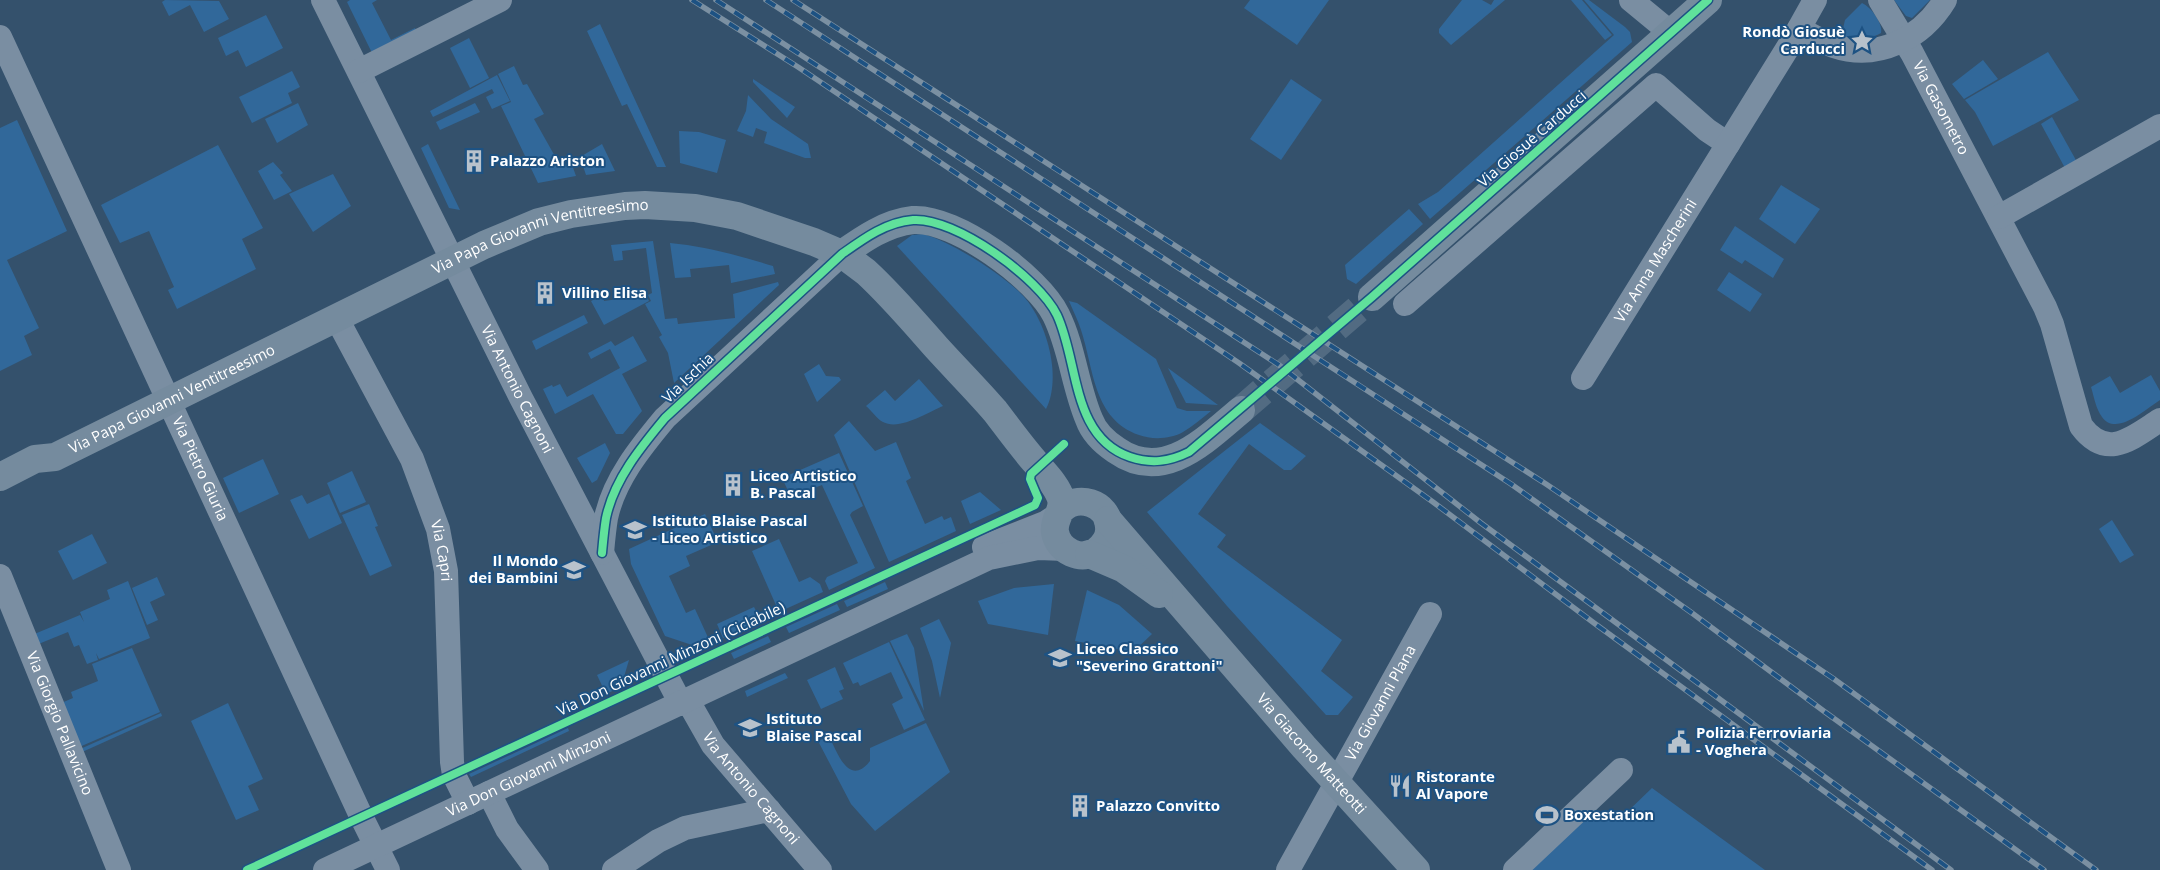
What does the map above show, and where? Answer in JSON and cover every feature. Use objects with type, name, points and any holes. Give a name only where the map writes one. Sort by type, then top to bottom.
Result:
[{"type":"street","name":"Via Antonio Cagnoni","points":[[323,0],[517,390],[602,554],[684,703],[713,745],[820,870]]},
{"type":"street","points":[[359,71],[500,0]]},
{"type":"street","points":[[1631,0],[1671,33]]},
{"type":"street","name":"Via Giosuè Carducci","points":[[1372,297],[1708,0]]},
{"type":"street","name":"Via Anna Mascherini","points":[[1583,378],[1799,29],[1814,0]]},
{"type":"street","name":"Via Gasometro","points":[[1880,0],[1905,40],[1999,217],[2052,324],[2081,426],[2093,438],[2106,444],[2119,444],[2160,420]]},
{"type":"street","points":[[1799,29],[1833,46],[1853,51],[1888,48],[1905,40],[1930,20],[1945,0]]},
{"type":"street","name":"Via Pietro Giuria","points":[[0,37],[373,848],[388,870]]},
{"type":"street","points":[[1405,304],[1656,85],[1706,130],[1728,144]]},
{"type":"street","points":[[1999,217],[2160,126]]},
{"type":"street","name":"Via Papa Giovanni Ventitreesimo","points":[[0,478],[35,459],[55,457],[453,260],[538,222],[596,210],[645,205],[696,208],[737,216],[814,242],[842,254],[879,284],[995,412],[1055,487],[1060,498],[1060,512]]},
{"type":"street","points":[[842,254],[872,234],[911,220],[942,224],[988,250],[1032,283],[1051,304],[1063,330],[1078,390],[1090,422],[1106,444],[1121,454],[1149,461],[1178,457],[1202,443],[1241,410]]},
{"type":"street","name":"Via Ischia","points":[[602,554],[606,518],[612,498],[625,472],[644,442],[665,418],[714,371],[842,254]]},
{"type":"street","name":"Via Capri","points":[[336,317],[412,459],[438,529],[446,571],[448,692],[452,762],[454,775],[468,803]]},
{"type":"street","name":"Via Papa Giovanni Ventitreesimo","points":[[995,412],[1034,445],[1073,487],[1101,512]]},
{"type":"street","name":"Via Papa Giovanni Ventitreesimo","points":[[0,491],[8,490],[42,472],[55,457]]},
{"type":"street","name":"Via Don Giovanni Minzoni","points":[[906,598],[948,566],[997,541],[1045,523],[1074,502],[1101,512]]},
{"type":"street","points":[[1060,512],[1055,533],[1058,542],[1077,552],[1104,544],[1109,533],[1101,512]]},
{"type":"street","points":[[1101,512],[1207,636]]},
{"type":"street","name":"Via Don Giovanni Minzoni","points":[[324,870],[684,703],[989,558],[1038,548],[1077,552],[1124,570],[1156,591],[1207,636]]},
{"type":"street","name":"Via Giorgio Pallavicino","points":[[0,576],[119,870]]},
{"type":"street","name":"Via Giovanni Plana","points":[[1288,870],[1430,614]]},
{"type":"street","name":"Via Giacomo Matteotti","points":[[1207,636],[1336,783],[1416,870]]},
{"type":"street","points":[[1515,870],[1620,770]]},
{"type":"street","points":[[489,793],[507,829],[537,870]]},
{"type":"street","points":[[614,870],[658,841],[678,831],[703,823],[769,810]]},
{"type":"street","name":"Via Don Giovanni Minzoni","points":[[307,870],[316,861],[340,849],[373,848]]},
{"type":"shaded area","points":[[165,0],[219,1],[229,19],[204,32],[190,5],[169,16],[162,2]]},
{"type":"shaded area","points":[[350,0],[377,0],[372,3],[391,40],[415,28],[418,33],[373,55],[347,2]]},
{"type":"shaded area","points":[[1250,0],[1329,0],[1297,45],[1244,8]]},
{"type":"shaded area","points":[[1462,0],[1482,0],[1491,5],[1494,0],[1505,0],[1451,45],[1439,33],[1439,29]]},
{"type":"shaded area","points":[[1571,0],[1582,0],[1612,35],[1605,40]]},
{"type":"shaded area","points":[[1584,0],[1589,0],[1625,27],[1630,32],[1632,42],[1430,219],[1418,204],[1438,192],[1614,35]]},
{"type":"shaded area","points":[[1894,0],[1930,0],[1912,18],[1906,16]]},
{"type":"shaded area","points":[[1862,3],[1876,16],[1881,33],[1861,39],[1845,39],[1841,37],[1845,20]]},
{"type":"shaded area","points":[[266,15],[283,48],[246,67],[238,50],[226,56],[218,38]]},
{"type":"shaded area","points":[[600,24],[666,167],[657,167],[627,104],[622,106],[587,31]]},
{"type":"shaded area","points":[[469,38],[489,78],[470,88],[450,48]]},
{"type":"shaded area","points":[[2048,52],[2079,100],[1993,146],[1975,112],[1965,100]]},
{"type":"shaded area","points":[[1983,60],[1998,79],[1964,99],[1952,84]]},
{"type":"shaded area","points":[[514,66],[523,85],[527,84],[544,114],[534,119],[561,167],[571,162],[576,176],[538,183],[501,106],[511,102],[498,74]]},
{"type":"shaded area","points":[[292,71],[300,87],[288,93],[292,103],[252,123],[239,97]]},
{"type":"shaded area","points":[[497,75],[510,101],[492,109],[486,97],[494,93],[492,89],[433,117],[430,111]]},
{"type":"shaded area","points":[[753,79],[795,107],[787,118],[753,82]]},
{"type":"shaded area","points":[[1291,79],[1322,100],[1281,160],[1250,139]]},
{"type":"shaded area","points":[[748,95],[771,119],[808,144],[811,158],[805,158],[764,143],[767,132],[756,128],[753,137],[737,131],[746,111]]},
{"type":"shaded area","points":[[298,103],[308,125],[277,143],[265,119]]},
{"type":"shaded area","points":[[475,103],[480,112],[440,130],[436,122]]},
{"type":"shaded area","points":[[2052,117],[2077,162],[2065,168],[2041,124]]},
{"type":"shaded area","points":[[17,120],[67,231],[7,260],[39,328],[24,336],[32,355],[0,371],[0,128]]},
{"type":"shaded area","points":[[679,131],[699,132],[726,140],[717,173],[680,163]]},
{"type":"shaded area","points":[[428,144],[460,210],[449,208],[421,148]]},
{"type":"shaded area","points":[[602,144],[615,171],[586,175],[580,157]]},
{"type":"shaded area","points":[[218,145],[263,228],[242,239],[256,269],[177,309],[168,290],[174,287],[149,231],[120,243],[101,205]]},
{"type":"shaded area","points":[[273,162],[283,173],[280,175],[292,191],[274,200],[258,171]]},
{"type":"shaded area","points":[[333,174],[351,206],[313,232],[289,194]]},
{"type":"shaded area","points":[[1781,185],[1820,209],[1795,244],[1759,219]]},
{"type":"shaded area","points":[[1409,209],[1423,224],[1356,284],[1347,279],[1345,265]]},
{"type":"shaded area","points":[[1735,226],[1784,259],[1773,278],[1745,260],[1742,264],[1720,250]]},
{"type":"shaded area","points":[[923,234],[948,244],[977,260],[1016,289],[1033,309],[1046,336],[1050,351],[1053,382],[1051,396],[1046,409],[897,246],[912,235]]},
{"type":"shaded area","points":[[653,241],[665,319],[677,318],[678,324],[735,318],[733,294],[778,282],[779,285],[674,383],[668,353],[659,337],[662,335],[645,304],[651,301],[648,295],[652,293],[646,248],[622,251],[623,260],[614,261],[611,245]]},
{"type":"shaded area","points":[[670,243],[709,249],[761,262],[773,266],[775,274],[731,283],[729,265],[690,269],[691,277],[675,278]]},
{"type":"shaded area","points":[[1729,272],[1762,294],[1750,312],[1717,290]]},
{"type":"shaded area","points":[[603,295],[604,301],[646,295],[649,301],[604,325],[591,301]]},
{"type":"shaded area","points":[[1069,301],[1077,303],[1156,359],[1177,408],[1187,411],[1211,411],[1183,432],[1167,437],[1144,437],[1124,427],[1112,417],[1104,405],[1093,376],[1081,330]]},
{"type":"shaded area","points":[[584,315],[588,323],[536,350],[532,341]]},
{"type":"shaded area","points":[[633,336],[647,361],[622,374],[642,411],[623,434],[616,434],[593,394],[555,414],[543,389],[560,384],[567,397],[620,368],[610,349],[591,359],[588,353],[611,341],[615,346]]},
{"type":"shaded area","points":[[819,364],[826,376],[839,377],[841,380],[817,402],[804,374]]},
{"type":"shaded area","points":[[1168,368],[1218,405],[1186,403]]},
{"type":"shaded area","points":[[2151,375],[2160,391],[2160,400],[2139,415],[2123,423],[2115,424],[2108,422],[2102,417],[2091,387],[2110,376],[2120,393]]},
{"type":"shaded area","points":[[919,379],[943,406],[906,422],[890,424],[881,421],[866,406],[885,390],[895,401]]},
{"type":"shaded area","points":[[849,421],[875,451],[896,442],[911,478],[906,481],[925,524],[942,516],[944,520],[951,517],[956,531],[889,562],[834,435]]},
{"type":"shaded area","points":[[1260,423],[1306,456],[1291,470],[1284,470],[1249,444],[1198,514],[1226,535],[1217,547],[1342,640],[1321,671],[1353,697],[1338,715],[1326,715],[1227,606],[1147,512]]},
{"type":"shaded area","points":[[605,443],[610,453],[597,480],[592,483],[577,458]]},
{"type":"shaded area","points":[[839,453],[863,506],[850,515],[875,568],[829,590],[825,581],[827,577],[858,563],[822,485],[791,497],[782,478]]},
{"type":"shaded area","points":[[263,459],[279,494],[239,513],[223,478]]},
{"type":"shaded area","points":[[352,471],[366,502],[340,513],[327,483]]},
{"type":"shaded area","points":[[980,492],[1001,510],[970,524],[961,501]]},
{"type":"shaded area","points":[[329,494],[342,523],[309,539],[290,500],[302,495],[307,504]]},
{"type":"shaded area","points":[[369,504],[378,526],[375,527],[392,566],[370,576],[342,515]]},
{"type":"shaded area","points":[[705,514],[718,542],[686,556],[690,566],[669,576],[686,613],[695,609],[711,644],[701,648],[665,636],[631,564],[629,549]]},
{"type":"shaded area","points":[[2112,520],[2134,555],[2120,563],[2099,529]]},
{"type":"shaded area","points":[[92,534],[107,563],[73,580],[58,551]]},
{"type":"shaded area","points":[[779,539],[799,582],[810,577],[820,584],[823,592],[779,612],[752,551]]},
{"type":"shaded area","points":[[157,577],[165,595],[150,602],[158,620],[147,625],[132,588]]},
{"type":"shaded area","points":[[128,581],[150,638],[99,659],[96,653],[98,660],[87,664],[79,645],[74,647],[68,632],[36,645],[32,635],[80,615],[84,622],[80,612],[110,599],[107,590]]},
{"type":"shaded area","points":[[885,582],[888,589],[847,607],[844,601]]},
{"type":"shaded area","points":[[1054,584],[1048,635],[988,624],[978,601],[1014,588]]},
{"type":"shaded area","points":[[1087,590],[1119,605],[1152,634],[1133,652],[1075,641]]},
{"type":"shaded area","points":[[837,604],[840,610],[789,633],[786,627]]},
{"type":"shaded area","points":[[754,607],[761,621],[723,638],[717,624]]},
{"type":"shaded area","points":[[939,619],[951,643],[940,698],[932,661],[920,628]]},
{"type":"shaded area","points":[[907,634],[914,648],[924,711],[890,641]]},
{"type":"shaded area","points":[[768,636],[771,642],[734,659],[731,653]]},
{"type":"shaded area","points":[[889,642],[925,720],[904,730],[892,704],[903,698],[891,672],[860,686],[858,682],[853,684],[843,663]]},
{"type":"shaded area","points":[[132,648],[160,712],[77,748],[59,704],[73,698],[71,692],[98,681],[92,664]]},
{"type":"shaded area","points":[[629,660],[621,687],[606,694],[597,675]]},
{"type":"shaded area","points":[[835,667],[844,689],[839,691],[843,699],[821,709],[807,680]]},
{"type":"shaded area","points":[[785,673],[788,678],[747,697],[745,691]]},
{"type":"shaded area","points":[[228,703],[263,779],[248,786],[259,810],[236,820],[191,721]]},
{"type":"shaded area","points":[[161,713],[162,716],[80,753],[78,750]]},
{"type":"shaded area","points":[[926,723],[950,772],[875,831],[851,804],[818,741],[829,736],[845,765],[856,771],[863,768],[870,761],[870,748]]},
{"type":"shaded area","points":[[568,728],[569,731],[471,777],[469,774]]},
{"type":"shaded area","points":[[1652,788],[1765,870],[1522,870],[1583,813],[1625,814]]},
{"type":"tunnel","points":[[1241,410],[1372,297]]},
{"type":"railway","points":[[692,0],[798,67],[1239,363],[1433,502],[1594,623],[1932,870]]},
{"type":"railway","points":[[716,0],[1279,365],[1481,523],[1951,870]]},
{"type":"railway","points":[[766,0],[1511,484],[1692,613],[1825,712],[2044,870]]},
{"type":"railway","points":[[793,0],[1546,484],[1834,679],[2096,870]]},
{"type":"cycle path","points":[[602,553],[606,518],[615,491],[637,453],[665,418],[842,254],[875,232],[903,221],[931,222],[951,228],[994,252],[1033,284],[1057,315],[1087,416],[1097,433],[1111,447],[1130,457],[1145,461],[1167,460],[1189,452],[1372,297],[1708,0]]},
{"type":"cycle path","name":"Via Don Giovanni Minzoni (Ciclabile)","points":[[247,870],[1035,505],[1038,498],[1030,479],[1031,474],[1064,444]]},
{"type":"place","name":"Rondò Giosuè Carducci","points":[[1862,41]]},
{"type":"place","name":"Palazzo Ariston","points":[[474,161]]},
{"type":"place","name":"Villino Elisa","points":[[545,293]]},
{"type":"place","name":"Liceo Artistico B. Pascal","points":[[733,485]]},
{"type":"place","name":"Istituto Blaise Pascal - Liceo Artistico","points":[[635,530]]},
{"type":"place","name":"Il Mondo dei Bambini","points":[[574,570]]},
{"type":"place","name":"Liceo Classico \"Severino Grattoni\"","points":[[1060,658]]},
{"type":"place","name":"Istituto Blaise Pascal","points":[[750,728]]},
{"type":"place","name":"Polizia Ferroviaria - Voghera","points":[[1679,742]]},
{"type":"place","name":"Ristorante Al Vapore","points":[[1400,786]]},
{"type":"place","name":"Palazzo Convitto","points":[[1080,806]]},
{"type":"place","name":"Boxestation","points":[[1547,815]]}]
